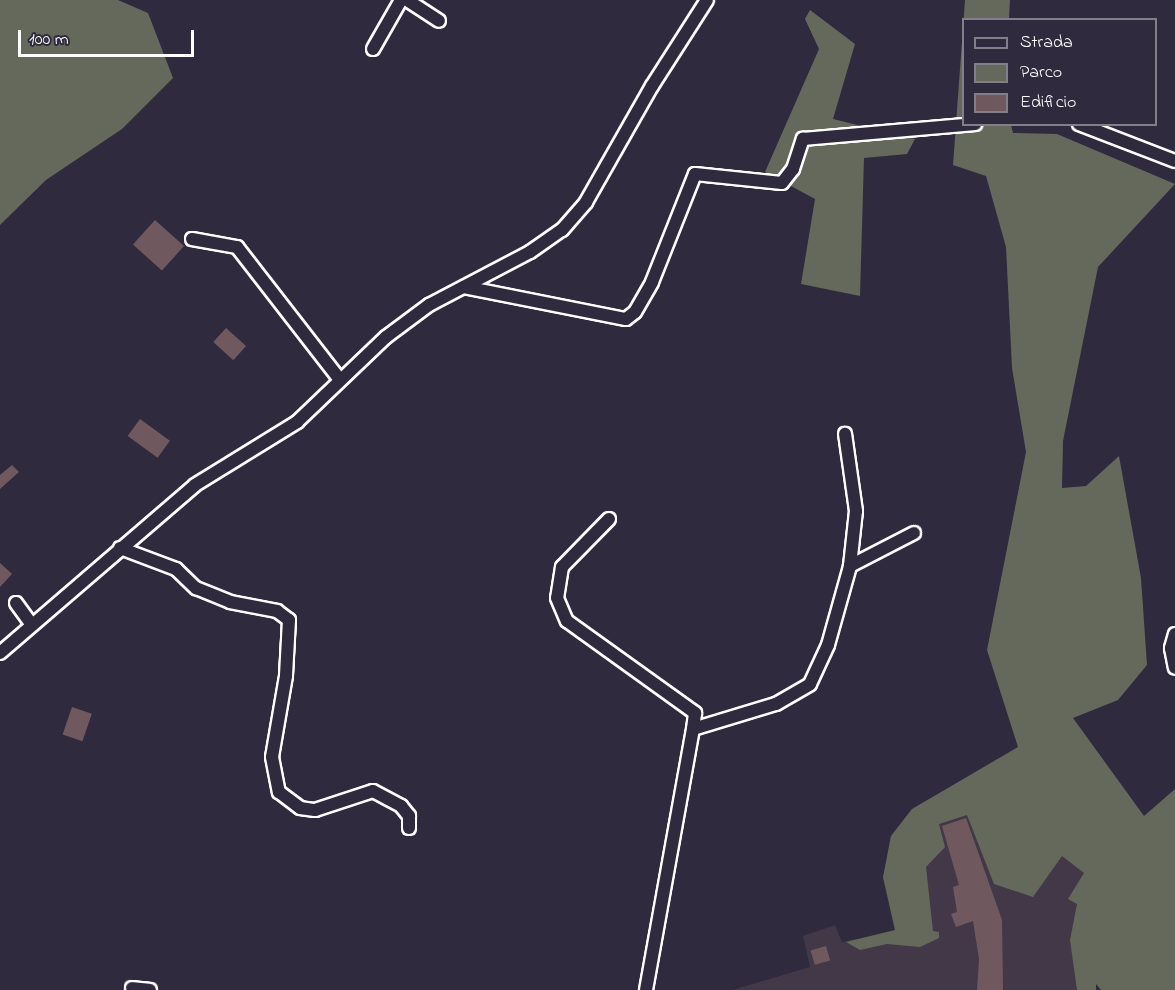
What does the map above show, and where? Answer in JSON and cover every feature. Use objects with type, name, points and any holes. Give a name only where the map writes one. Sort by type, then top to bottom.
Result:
[{"type":"street","points":[[373,49],[401,0]]},
{"type":"street","points":[[406,0],[439,21]]},
{"type":"street","points":[[0,653],[195,485],[297,422],[386,337],[429,305],[530,252],[562,230],[586,202],[652,86],[707,0]]},
{"type":"street","points":[[464,287],[626,319],[636,312],[652,282],[695,174],[782,183],[793,169],[803,139],[962,125]]},
{"type":"street","points":[[1084,126],[1175,161]]},
{"type":"street","points":[[192,239],[237,247],[340,380]]},
{"type":"street","points":[[693,729],[776,704],[810,684],[828,645],[850,566],[856,511],[845,434]]},
{"type":"street","points":[[609,519],[562,567],[557,598],[567,621],[695,713],[646,990]]},
{"type":"street","points":[[850,566],[914,533]]},
{"type":"street","points":[[120,548],[176,569],[196,588],[230,602],[277,611],[289,620],[286,676],[272,757],[279,792],[300,808],[315,810],[373,791],[401,806],[409,816],[409,828]]},
{"type":"street","points":[[16,603],[32,625]]},
{"type":"street","points":[[1175,634],[1171,648],[1175,668]]},
{"type":"street","points":[[132,987],[150,990]]},
{"type":"shaded area","points":[[912,809],[1084,825],[1096,990],[732,990],[810,967],[803,936],[835,925],[842,942],[895,931],[883,878],[891,836]]},
{"type":"green space","points":[[0,0],[118,0],[148,13],[173,78],[122,129],[46,180],[0,225]]},
{"type":"green space","points":[[965,0],[1010,0],[1009,18],[964,18]]},
{"type":"green space","points":[[810,10],[855,44],[833,119],[915,139],[907,154],[864,158],[860,296],[801,284],[815,199],[765,172],[819,49],[805,19]]},
{"type":"green space","points":[[962,41],[962,126],[1011,126],[1013,133],[1057,134],[1175,184],[1098,267],[1063,441],[1062,488],[1086,486],[1119,456],[1141,578],[1147,665],[1118,700],[1073,718],[1144,816],[1175,789],[1175,990],[1101,990],[1096,984],[1096,990],[1077,990],[1070,940],[1077,904],[1068,899],[1084,873],[1062,856],[1033,897],[994,884],[967,815],[939,824],[945,847],[926,867],[933,931],[939,932],[939,938],[920,947],[887,944],[860,950],[846,942],[895,930],[883,877],[891,836],[912,809],[1018,747],[987,650],[1026,452],[1012,368],[1006,247],[986,176],[953,165]]},
{"type":"building","points":[[155,220],[184,246],[162,271],[133,245]]},
{"type":"building","points":[[226,328],[246,346],[233,360],[213,342]]},
{"type":"building","points":[[140,419],[170,441],[158,458],[128,436]]},
{"type":"building","points":[[12,465],[19,472],[0,489],[0,475]]},
{"type":"building","points":[[0,563],[12,574],[0,587]]},
{"type":"building","points":[[72,707],[92,714],[82,741],[63,734]]},
{"type":"building","points":[[966,818],[1002,920],[1003,990],[977,990],[979,959],[973,921],[956,927],[951,914],[957,912],[953,887],[959,885],[942,826]]},
{"type":"building","points":[[826,946],[830,960],[815,965],[811,950]]}]
